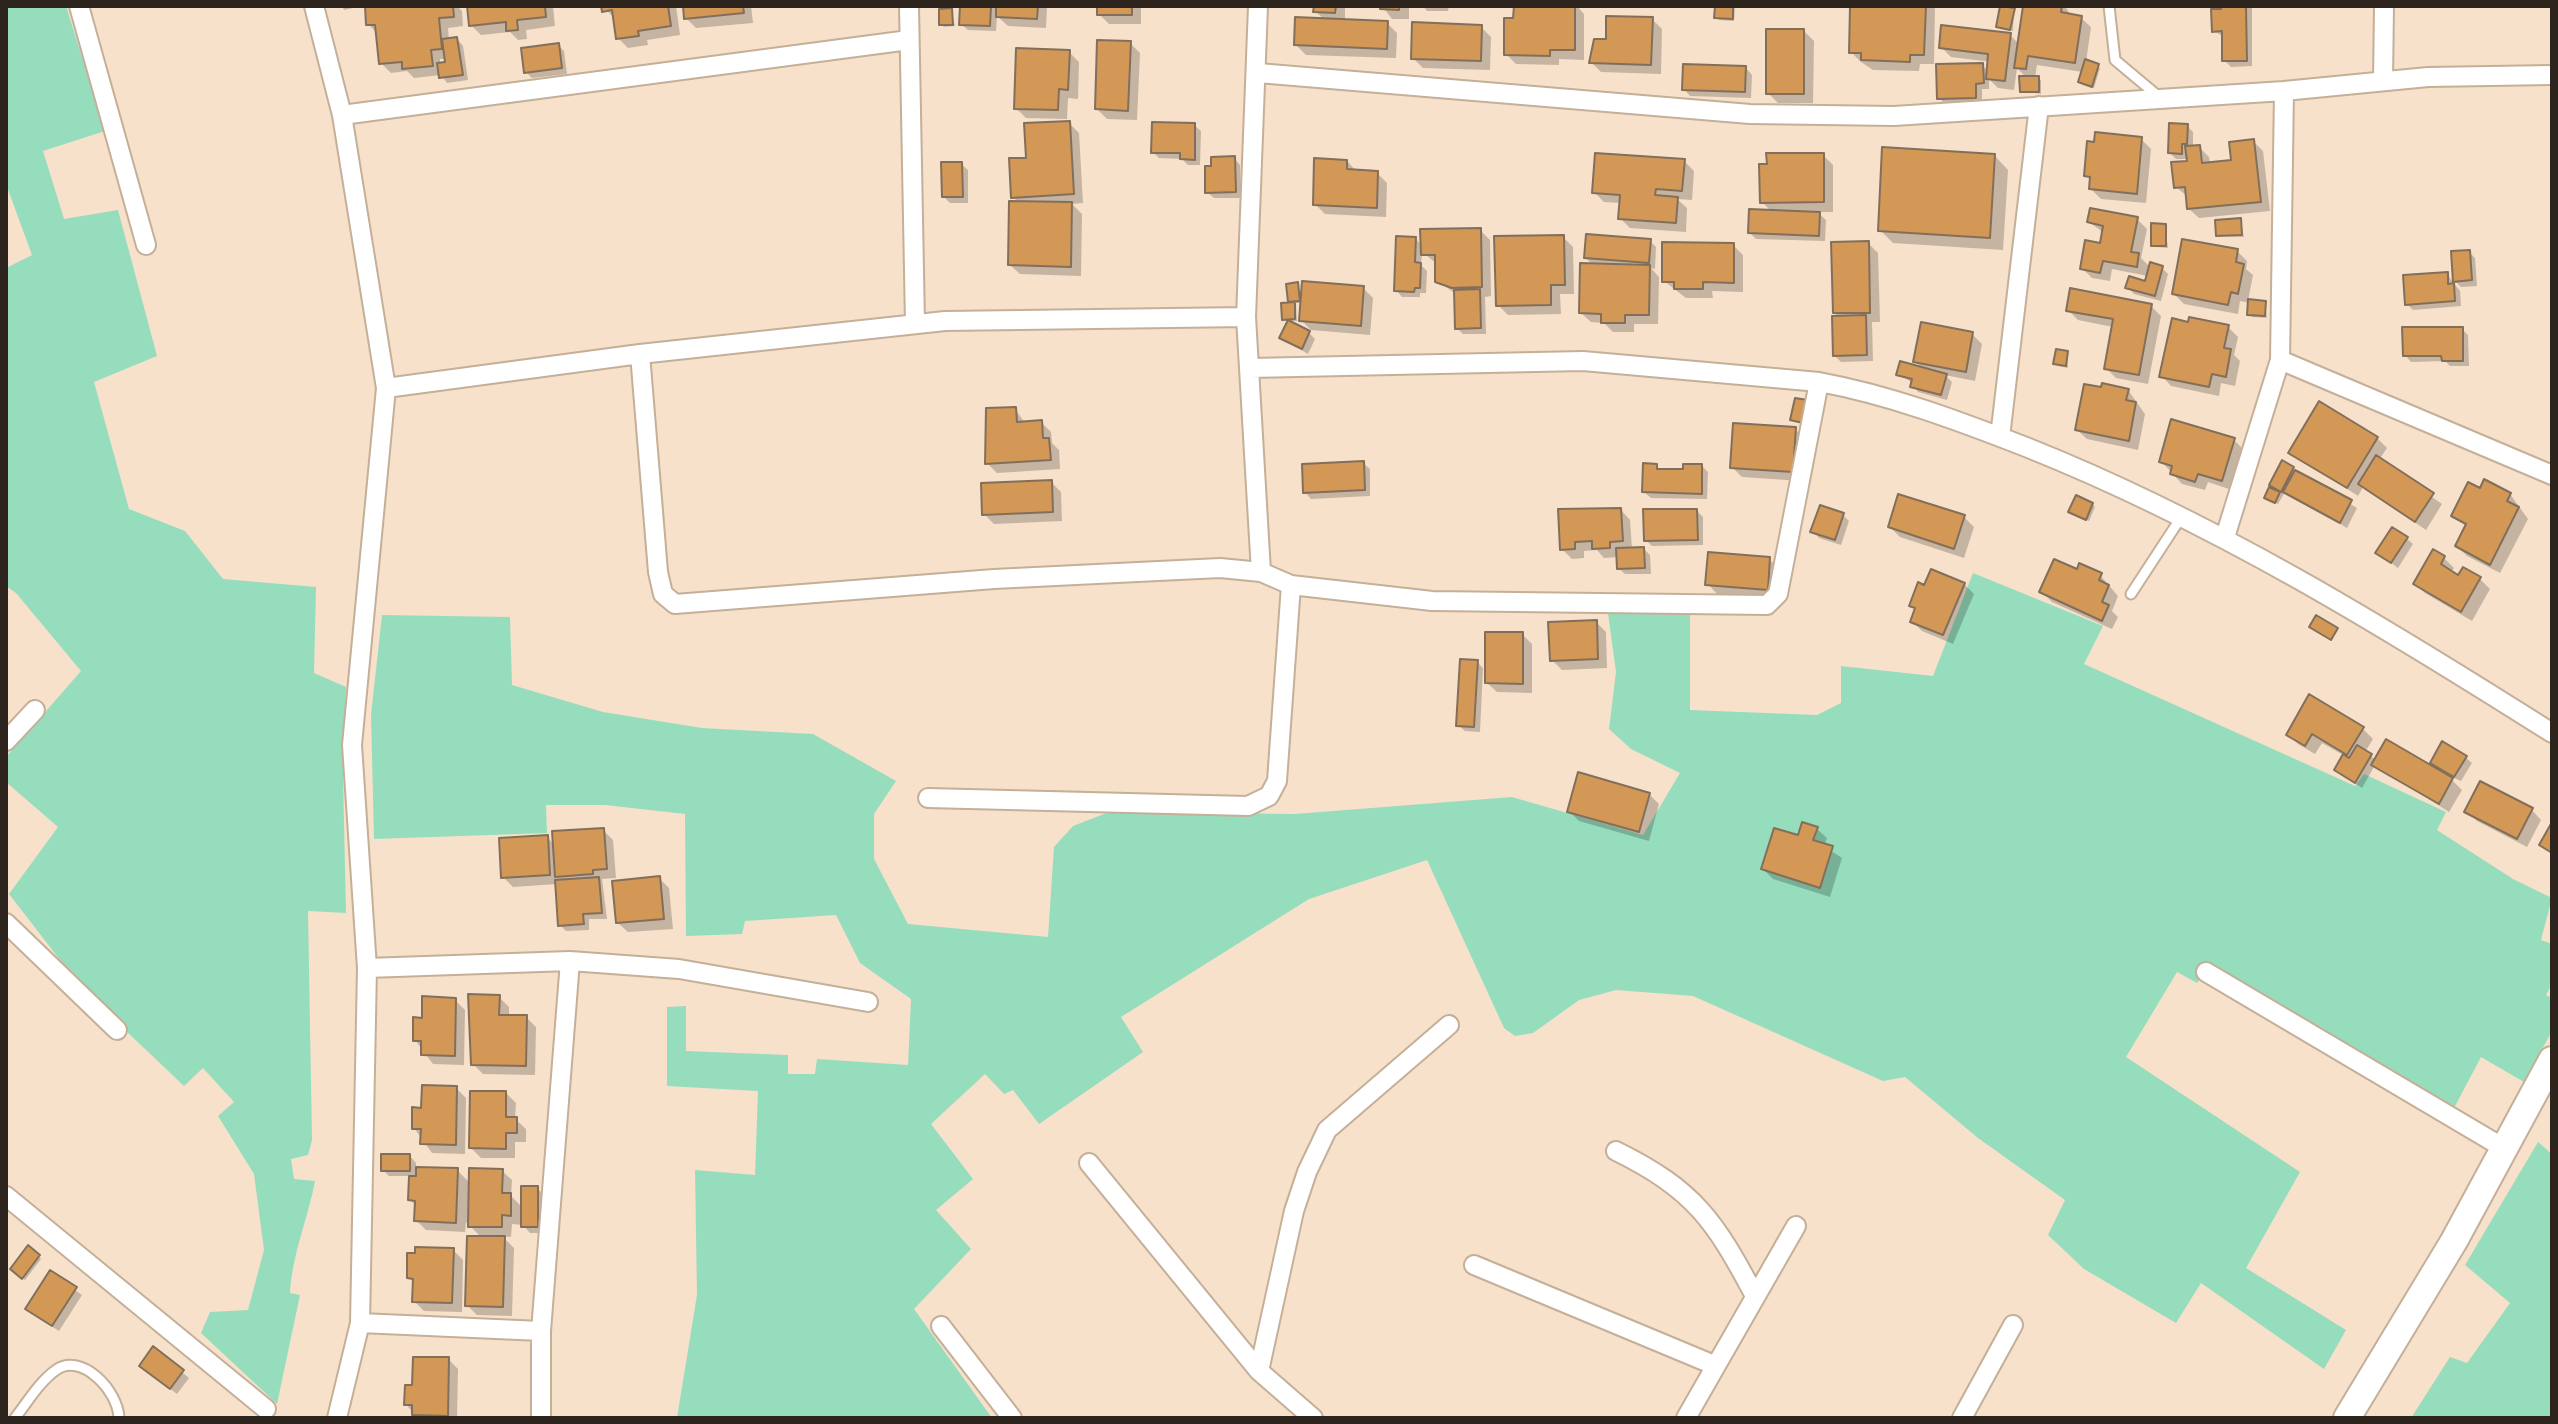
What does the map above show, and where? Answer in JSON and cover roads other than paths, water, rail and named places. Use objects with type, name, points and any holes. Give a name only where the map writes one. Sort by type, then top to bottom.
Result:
[{"type":"street","points":[[79,6],[146,245]]},
{"type":"street","points":[[314,6],[342,115],[386,388],[352,745],[367,968],[360,1323],[337,1418]]},
{"type":"street","points":[[909,6],[915,324]]},
{"type":"street","points":[[1258,6],[1258,73],[1246,317],[1261,572]]},
{"type":"street","points":[[2383,81],[2384,6]]},
{"type":"street","points":[[342,115],[909,40]]},
{"type":"street","points":[[1258,73],[1750,114],[1894,116],[2284,91],[2383,81],[2552,75]]},
{"type":"street","points":[[2225,537],[2280,360],[2284,91]]},
{"type":"street","points":[[2000,437],[2039,106]]},
{"type":"street","points":[[386,388],[640,354],[915,324],[1246,317]]},
{"type":"street","points":[[640,354],[658,572],[663,594],[675,604],[994,579],[1220,568],[1261,572],[1291,585],[1446,601],[1767,605],[1778,594],[1819,382]]},
{"type":"street","points":[[2280,360],[2552,475]]},
{"type":"street","points":[[1250,368],[1583,361],[1819,382],[1918,407],[2100,477],[2225,537],[2552,733]]},
{"type":"street","points":[[928,798],[1248,806],[1269,796],[1277,781],[1291,585]]},
{"type":"street","points":[[6,741],[35,710]]},
{"type":"street","points":[[6,923],[117,1030]]},
{"type":"street","points":[[367,968],[570,961],[679,969],[868,1002]]},
{"type":"street","points":[[541,1418],[541,1331],[570,961]]},
{"type":"street","points":[[2206,972],[2502,1147]]},
{"type":"street","points":[[1259,1371],[1294,1211],[1327,1130],[1449,1025]]},
{"type":"street","points":[[2347,1418],[2454,1241],[2502,1147],[2552,1060]]},
{"type":"street","points":[[1616,1151],[1654,1169],[1694,1199],[1722,1235],[1755,1296]]},
{"type":"street","points":[[1089,1163],[1259,1371],[1313,1418]]},
{"type":"street","points":[[6,1196],[266,1409]]},
{"type":"street","points":[[1686,1418],[1796,1226]]},
{"type":"street","points":[[1474,1265],[1714,1365]]},
{"type":"street","points":[[360,1323],[541,1331]]},
{"type":"street","points":[[1962,1418],[2013,1325]]},
{"type":"street","points":[[941,1326],[1012,1418]]},
{"type":"lane","points":[[2109,6],[2115,60],[2161,99]]},
{"type":"lane","points":[[2131,594],[2182,516]]},
{"type":"lane","points":[[15,1418],[57,1369],[69,1366],[107,1384],[115,1395],[119,1418]]}]
